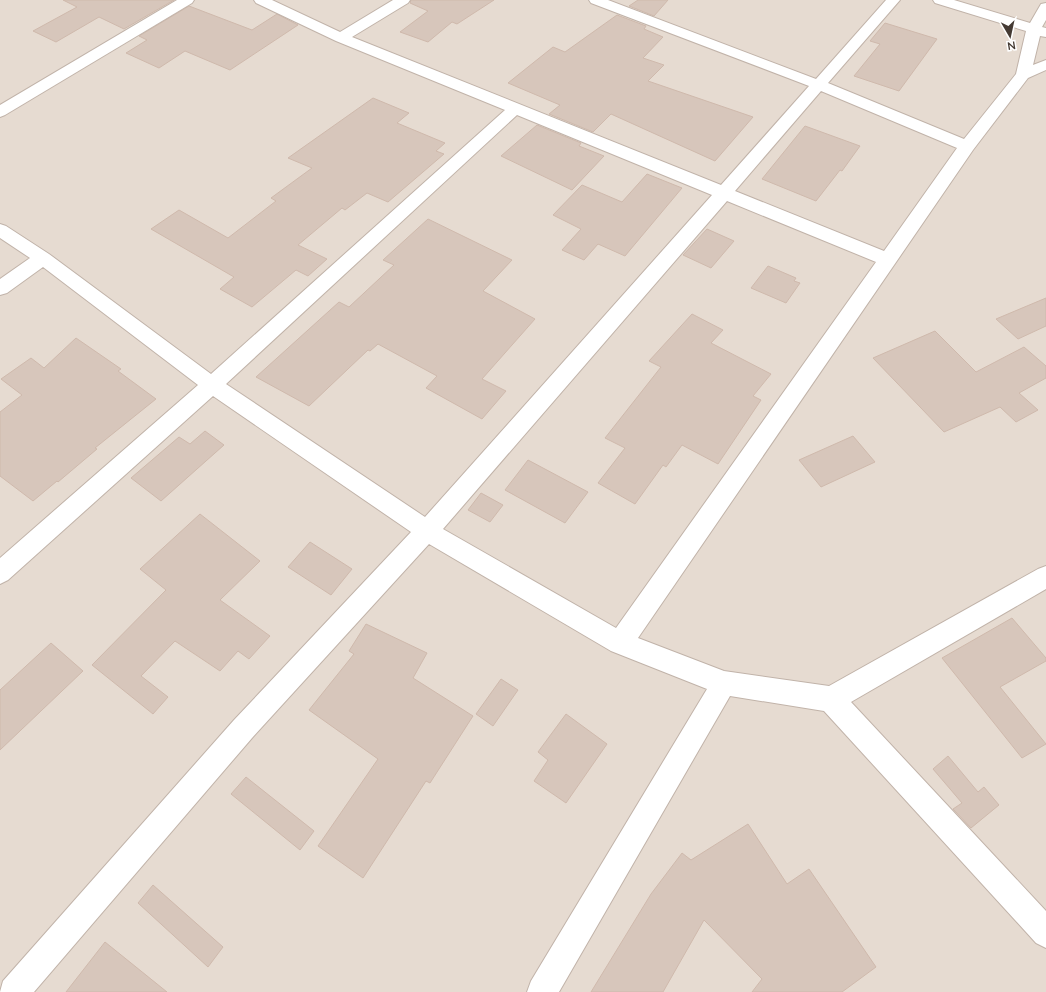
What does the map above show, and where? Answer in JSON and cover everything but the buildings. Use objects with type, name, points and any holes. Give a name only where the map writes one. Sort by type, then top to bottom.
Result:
[{"type":"street","points":[[0,112],[187,0]]},
{"type":"street","points":[[261,0],[341,38],[887,259]]},
{"type":"street","points":[[341,38],[403,0]]},
{"type":"street","points":[[596,0],[819,85],[967,146]]},
{"type":"street","points":[[14,992],[244,729],[427,531],[893,0]]},
{"type":"street","points":[[940,0],[1040,31]]},
{"type":"street","points":[[620,643],[967,146],[1023,75],[1040,31],[1046,7]]},
{"type":"street","points":[[1023,75],[1046,64]]},
{"type":"street","points":[[0,573],[212,385],[515,109]]},
{"type":"street","points":[[0,230],[43,258],[212,385],[427,531],[620,643],[724,683],[831,700],[1046,933]]},
{"type":"street","points":[[0,288],[43,258]]},
{"type":"street","points":[[831,700],[1046,577]]},
{"type":"street","points":[[542,992],[724,683]]},
{"type":"shaded area","points":[[0,0],[1046,0],[1046,992],[0,992]]}]
